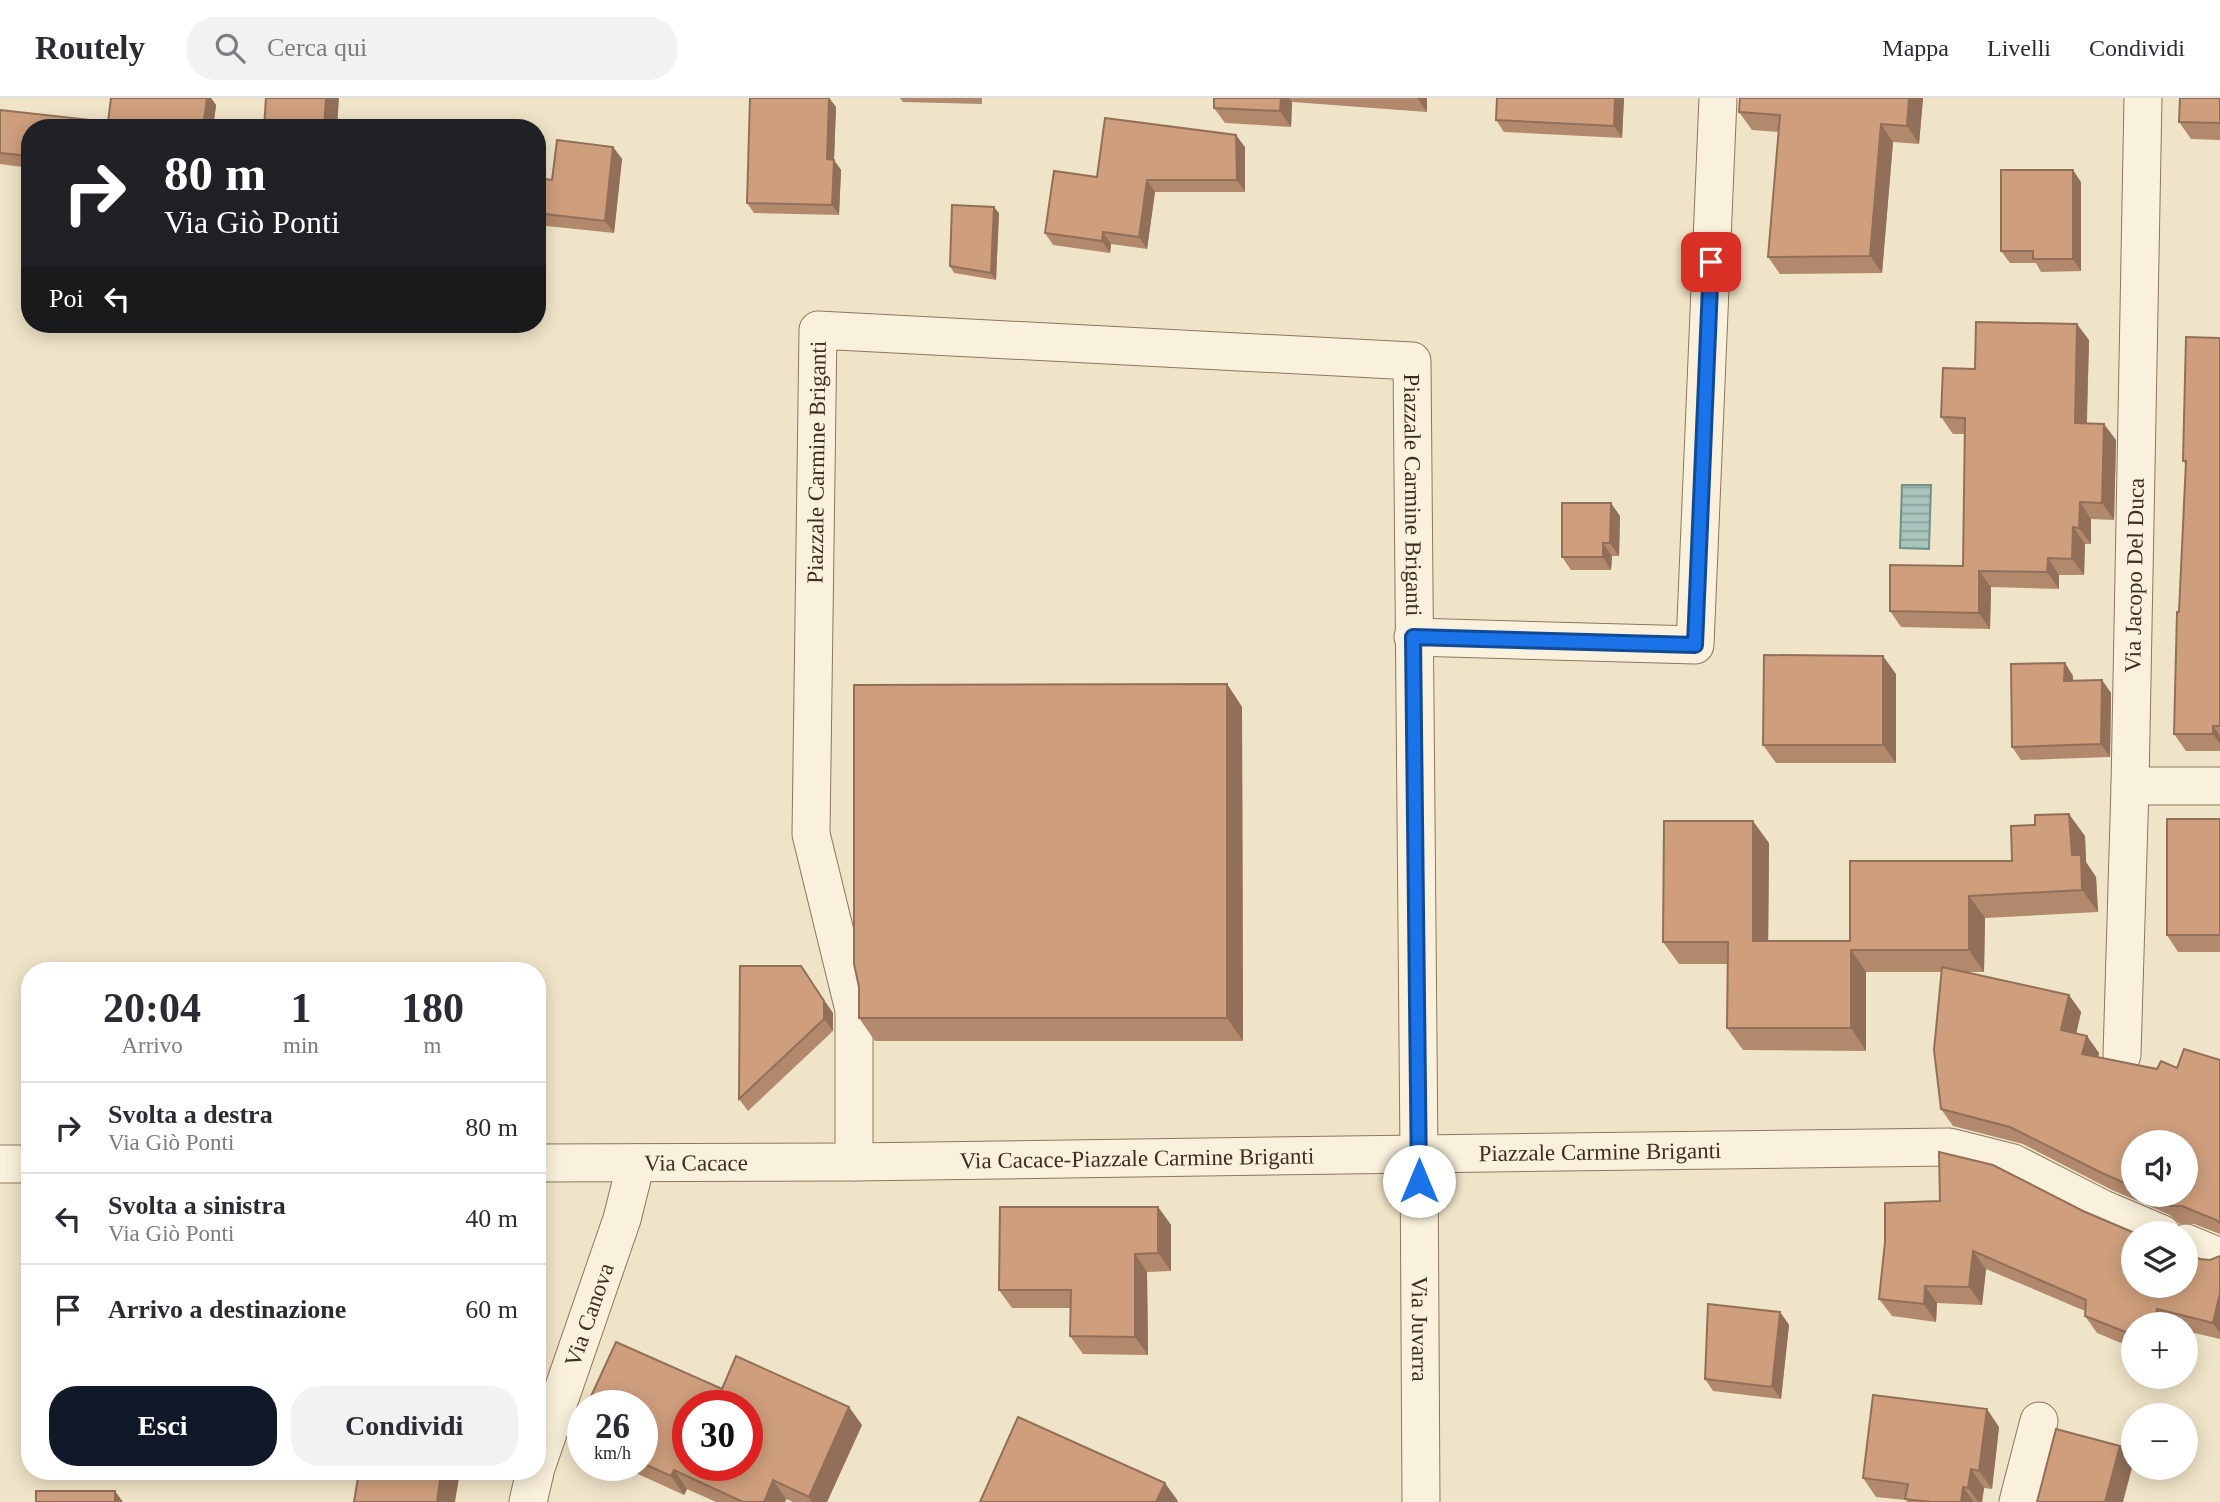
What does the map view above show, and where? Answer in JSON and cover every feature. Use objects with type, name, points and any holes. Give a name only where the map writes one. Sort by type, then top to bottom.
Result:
[{"type":"street","points":[[1413,637],[1695,645],[1718,98]]},
{"type":"street","name":"Via Jacopo Del Duca","points":[[2122,1055],[2143,98]]},
{"type":"street","name":"Piazzale Carmine Briganti","points":[[854,1162],[854,1010],[811,834],[818,330],[1412,361],[1419,1154],[1949,1147],[2013,1163],[2131,1221]]},
{"type":"street","points":[[2130,786],[2220,786]]},
{"type":"street","name":"Via Cacace-Piazzale Carmine Briganti","points":[[854,1162],[1419,1154]]},
{"type":"street","name":"Via Juvarra","points":[[1419,1154],[1421,1502]]},
{"type":"street","name":"Via Cacace","points":[[546,1163],[854,1162]]},
{"type":"street","name":"Via Canova","points":[[546,1439],[622,1219],[636,1163]]},
{"type":"street","points":[[0,1164],[21,1164]]},
{"type":"street","points":[[2198,1248],[2220,1257]]},
{"type":"street","points":[[2018,1502],[2039,1421]]},
{"type":"street","points":[[527,1502],[533,1480]]},
{"type":"water","points":[[1902,485],[1931,485],[1929,549],[1900,548]]},
{"type":"building","points":[[111,98],[207,98],[204,119],[108,119]]},
{"type":"building","points":[[266,98],[326,98],[325,119],[265,119]]},
{"type":"building","points":[[750,98],[829,98],[827,159],[834,160],[832,205],[747,203]]},
{"type":"building","points":[[1214,98],[1281,98],[1280,111],[1214,108]]},
{"type":"building","points":[[1497,98],[1615,98],[1614,126],[1496,120]]},
{"type":"building","points":[[1740,98],[1909,98],[1907,126],[1881,124],[1870,256],[1768,257],[1780,115],[1739,112]]},
{"type":"building","points":[[2180,98],[2220,98],[2220,123],[2179,122]]},
{"type":"building","points":[[0,110],[81,119],[21,119],[21,155],[0,153]]},
{"type":"building","points":[[1105,118],[1236,135],[1237,180],[1147,180],[1139,237],[1103,232],[1102,241],[1045,233],[1054,171],[1097,177]]},
{"type":"building","points":[[557,140],[613,147],[605,221],[546,214],[546,179],[552,180]]},
{"type":"building","points":[[2001,170],[2073,170],[2073,259],[2033,259],[2033,251],[2001,251]]},
{"type":"building","points":[[952,205],[994,207],[991,273],[950,266]]},
{"type":"building","points":[[1976,322],[2077,324],[2075,423],[2104,424],[2102,503],[2080,502],[2079,528],[2073,527],[2072,559],[2048,558],[2047,572],[1979,571],[1979,613],[1890,611],[1890,565],[1963,566],[1965,418],[1941,417],[1943,368],[1975,369]]},
{"type":"building","points":[[2186,337],[2220,338],[2220,726],[2213,726],[2213,734],[2174,734],[2177,612],[2186,461],[2183,461]]},
{"type":"building","points":[[1562,503],[1611,503],[1610,543],[1603,543],[1603,557],[1562,557]]},
{"type":"building","points":[[1764,655],[1883,656],[1883,745],[1763,745]]},
{"type":"building","points":[[2065,663],[2064,681],[2102,680],[2101,744],[2012,747],[2011,664]]},
{"type":"building","points":[[1227,684],[1227,1018],[859,1018],[859,987],[854,964],[854,685]]},
{"type":"building","points":[[2069,814],[2072,855],[2081,855],[2082,890],[1969,896],[1969,950],[1851,950],[1851,1028],[1727,1028],[1728,942],[1663,942],[1664,821],[1753,821],[1753,941],[1850,941],[1850,861],[2012,861],[2011,826],[2035,825],[2035,815]]},
{"type":"building","points":[[2167,819],[2220,819],[2220,935],[2167,935]]},
{"type":"building","points":[[740,966],[801,966],[824,1001],[824,1019],[739,1099]]},
{"type":"building","points":[[1942,967],[2069,995],[2061,1030],[2087,1036],[2082,1054],[2157,1069],[2161,1061],[2177,1068],[2184,1049],[2220,1060],[2220,1223],[2184,1207],[2198,1207],[2198,1130],[2121,1130],[2121,1182],[2010,1127],[1941,1109],[1934,1050]]},
{"type":"building","points":[[1939,1152],[1993,1165],[2121,1227],[2121,1298],[2198,1298],[2198,1258],[2210,1260],[2220,1256],[2220,1293],[2213,1323],[2198,1319],[2198,1312],[2169,1312],[2157,1309],[2156,1312],[2121,1312],[2121,1330],[2085,1316],[2086,1300],[1973,1251],[1969,1287],[1925,1286],[1924,1304],[1879,1299],[1885,1242],[1885,1203],[1940,1201]]},
{"type":"building","points":[[1000,1207],[1158,1207],[1158,1253],[1135,1254],[1135,1337],[1070,1336],[1071,1290],[999,1290]]},
{"type":"building","points":[[1708,1304],[1780,1312],[1772,1387],[1705,1379]]},
{"type":"building","points":[[616,1342],[722,1389],[736,1356],[849,1407],[809,1497],[773,1480],[764,1502],[743,1502],[698,1481],[763,1481],[763,1390],[672,1390],[671,1476],[658,1470],[658,1390],[594,1390]]},
{"type":"building","points":[[1873,1395],[1987,1409],[1979,1471],[1971,1469],[1968,1488],[1963,1487],[1961,1502],[1905,1499],[1908,1484],[1863,1478]]},
{"type":"building","points":[[1018,1417],[1165,1483],[1156,1502],[980,1502]]},
{"type":"building","points":[[2056,1429],[2120,1446],[2105,1502],[2037,1502]]},
{"type":"building","points":[[358,1480],[440,1480],[437,1502],[354,1502]]},
{"type":"building","points":[[36,1491],[115,1491],[115,1502],[36,1502]]},
{"type":"route","points":[[1419,1181],[1413,637],[1695,645],[1711,262]]}]
